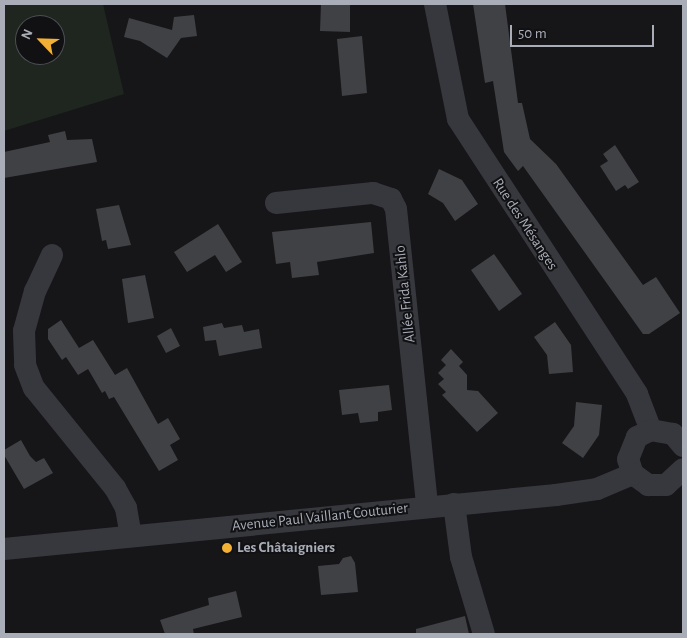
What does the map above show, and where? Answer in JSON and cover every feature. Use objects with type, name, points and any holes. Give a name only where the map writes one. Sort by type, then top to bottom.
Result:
[{"type":"street","name":"Rue des Mésanges","points":[[435,4],[458,119],[637,394],[650,430]]},
{"type":"street","name":"Allée Frida Kahlo","points":[[276,203],[373,192],[391,199],[396,209],[428,506]]},
{"type":"street","points":[[52,255],[35,291],[24,331],[25,365],[34,388],[116,488],[126,508],[131,536]]},
{"type":"street","points":[[683,446],[673,434],[650,430],[637,437],[629,450],[633,474],[639,480],[657,487],[675,481],[683,469]]},
{"type":"street","name":"Avenue Paul Vaillant Couturier","points":[[4,549],[597,489],[633,474]]},
{"type":"street","points":[[454,504],[461,557],[484,634]]},
{"type":"shaded area","points":[[4,4],[103,4],[124,94],[4,131]]},
{"type":"building","points":[[321,4],[350,4],[350,32],[320,31]]},
{"type":"building","points":[[473,4],[505,4],[518,103],[522,103],[530,139],[556,164],[643,285],[656,277],[680,313],[649,334],[643,334],[523,166],[518,171],[504,152],[493,81],[485,83]]},
{"type":"building","points":[[194,15],[197,36],[181,38],[167,58],[140,41],[124,37],[129,18],[172,30],[174,17]]},
{"type":"building","points":[[362,36],[367,93],[342,96],[337,39]]},
{"type":"building","points":[[65,131],[67,140],[92,139],[97,162],[4,178],[4,152],[50,142],[48,135]]},
{"type":"building","points":[[615,145],[639,182],[628,189],[625,185],[616,191],[600,166],[608,161],[603,154]]},
{"type":"building","points":[[439,169],[462,180],[478,204],[455,221],[443,203],[428,194]]},
{"type":"building","points":[[119,205],[131,245],[108,249],[106,240],[102,241],[96,209]]},
{"type":"building","points":[[371,222],[374,253],[317,262],[319,275],[292,278],[290,262],[276,264],[272,232]]},
{"type":"building","points":[[218,224],[242,262],[226,272],[215,255],[187,272],[174,252]]},
{"type":"building","points":[[494,254],[522,294],[499,311],[471,270]]},
{"type":"building","points":[[145,275],[154,318],[128,323],[122,279]]},
{"type":"building","points":[[61,320],[79,348],[93,340],[115,375],[127,368],[158,424],[168,418],[180,439],[170,445],[178,460],[159,471],[114,397],[109,399],[105,391],[102,393],[88,369],[78,375],[66,357],[62,360],[48,339],[48,329]]},
{"type":"building","points":[[555,322],[571,345],[573,372],[549,374],[547,355],[534,337]]},
{"type":"building","points":[[222,323],[224,328],[242,325],[244,332],[259,329],[262,348],[219,356],[216,340],[205,341],[203,327]]},
{"type":"building","points":[[171,328],[180,346],[166,353],[157,336]]},
{"type":"building","points":[[451,349],[463,362],[459,366],[467,375],[467,390],[478,391],[498,413],[477,432],[442,395],[446,392],[438,384],[444,379],[438,373],[446,365],[441,360]]},
{"type":"building","points":[[389,385],[392,410],[378,412],[378,421],[360,423],[358,413],[342,415],[339,390]]},
{"type":"building","points":[[576,402],[602,405],[599,435],[583,458],[562,443],[574,426]]},
{"type":"building","points":[[21,440],[30,456],[36,462],[44,458],[53,473],[24,489],[4,455],[4,450]]},
{"type":"building","points":[[351,556],[355,563],[358,592],[321,595],[318,566],[339,564],[343,558]]},
{"type":"building","points":[[236,591],[242,617],[193,629],[194,634],[165,634],[160,620],[209,605],[208,598]]},
{"type":"building","points":[[465,616],[469,634],[416,634],[416,629]]},
{"type":"place","name":"Les Châtaigniers","points":[[227,548]]}]
